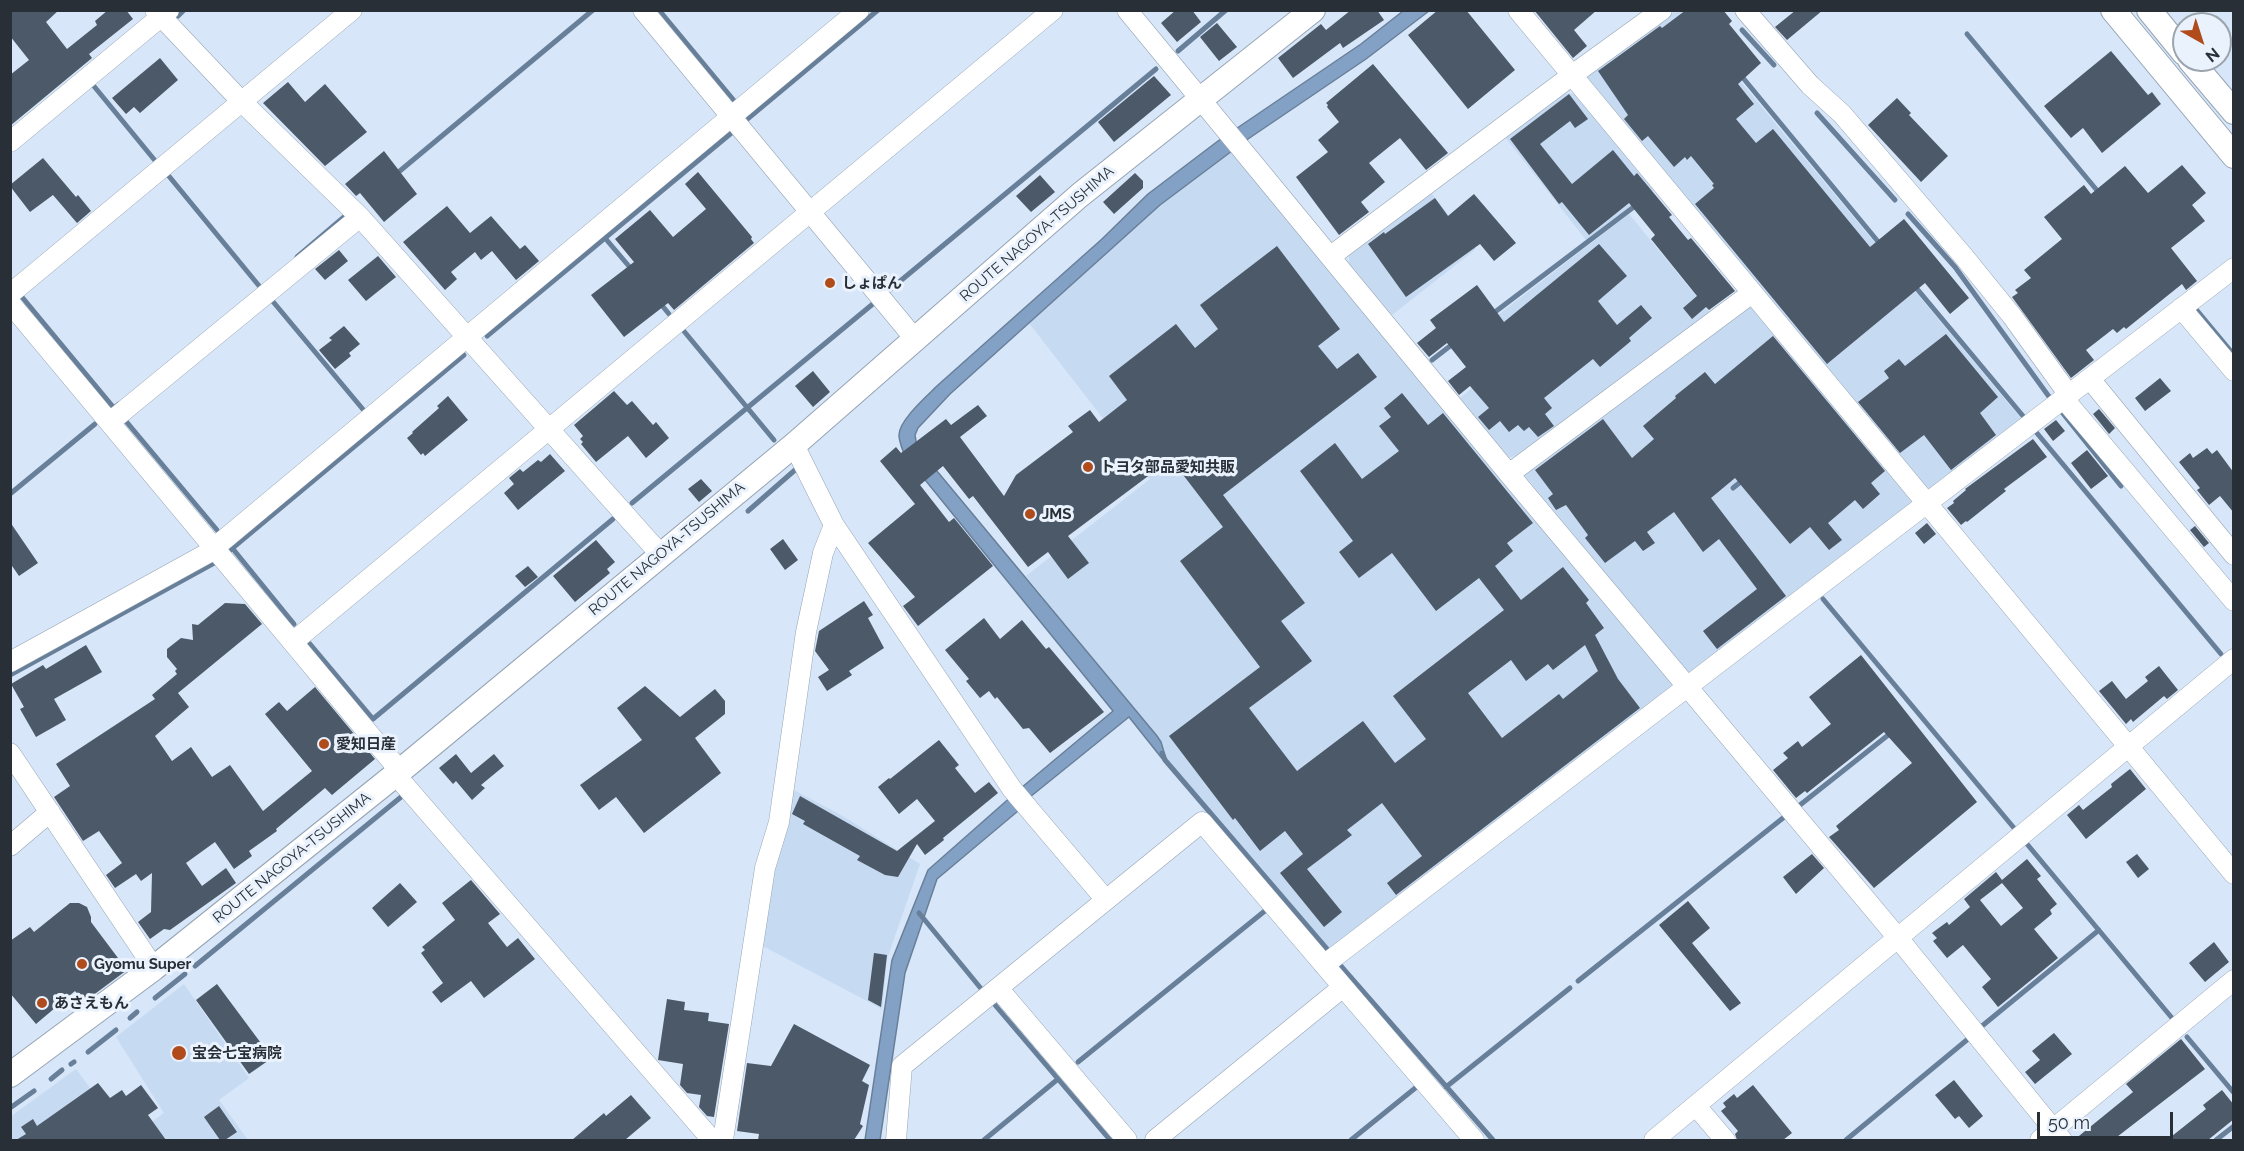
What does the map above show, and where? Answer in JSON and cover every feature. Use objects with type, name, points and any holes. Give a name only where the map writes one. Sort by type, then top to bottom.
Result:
[{"type":"main road","name":"ROUTE NAGOYA-TSUSHIMA","points":[[10,1075],[154,968],[398,773],[794,445],[1080,195],[1313,10]]},
{"type":"main road","points":[[2113,10],[2234,156]]},
{"type":"main road","points":[[2149,10],[2172,38]]},
{"type":"main road","points":[[2200,72],[2234,112]]},
{"type":"street","points":[[10,294],[352,10]]},
{"type":"street","points":[[643,10],[915,339]]},
{"type":"street","points":[[10,662],[208,553],[859,10]]},
{"type":"street","points":[[293,642],[1053,10]]},
{"type":"street","points":[[1127,10],[1509,474],[1898,938],[2052,1137],[2234,980]]},
{"type":"street","points":[[1518,10],[2234,874]]},
{"type":"street","points":[[1331,256],[1662,10]]},
{"type":"street","points":[[1744,10],[1810,85],[1842,114],[1965,258],[2012,316],[2066,397],[2234,601]]},
{"type":"street","points":[[10,142],[162,13],[242,102],[360,217],[661,555]]},
{"type":"street","points":[[110,422],[360,217]]},
{"type":"street","points":[[1324,965],[2234,268]]},
{"type":"street","points":[[1509,474],[1752,293]]},
{"type":"street","points":[[10,303],[293,642],[398,773],[712,1140]]},
{"type":"street","points":[[2181,309],[2234,371]]},
{"type":"street","points":[[2090,379],[2234,555]]},
{"type":"street","points":[[794,445],[834,525],[1013,791],[1106,900]]},
{"type":"street","points":[[723,1140],[765,868],[779,822],[806,632],[823,553],[834,525]]},
{"type":"street","points":[[1654,1140],[2234,659]]},
{"type":"street","points":[[10,753],[154,968]]},
{"type":"street","points":[[10,846],[50,812]]},
{"type":"street","points":[[896,1140],[902,1066],[1202,822],[1474,1140]]},
{"type":"street","points":[[1155,1140],[1343,987]]},
{"type":"street","points":[[998,988],[1126,1140]]},
{"type":"street","points":[[1696,1106],[1725,1140]]},
{"type":"shaded area","points":[[1403,11],[1429,11],[1366,59],[1248,139],[1160,205],[950,394],[918,428],[915,435],[917,447],[1157,736],[1166,759],[1164,761],[1129,717],[1030,797],[1018,811],[937,879],[905,973],[880,1140],[865,1140],[892,960],[928,870],[1113,711],[904,454],[899,437],[900,429],[915,408],[938,385],[1102,239],[1148,194],[1218,141],[1361,44]]},
{"type":"shaded area","points":[[1675,11],[1682,11],[2023,421],[1935,490],[1924,489],[1587,83],[1588,73]]},
{"type":"shaded area","points":[[1564,93],[1575,94],[1655,189],[1586,240],[1505,137]]},
{"type":"shaded area","points":[[1232,152],[1675,688],[1332,951],[1166,759],[1161,742],[1026,576],[1150,479],[1029,323],[1160,205]]},
{"type":"shaded area","points":[[1431,193],[1476,249],[1392,315],[1349,263],[1349,254]]},
{"type":"shaded area","points":[[1629,214],[1711,314],[1521,456],[1509,457],[1460,398],[1511,356],[1485,325]]},
{"type":"shaded area","points":[[1745,306],[1754,306],[1914,502],[1691,676],[1522,472]]},
{"type":"shaded area","points":[[790,788],[841,815],[920,864],[887,959],[882,1009],[761,945],[773,864]]},
{"type":"shaded area","name":"宝会七宝病院","points":[[184,984],[249,1078],[219,1100],[248,1140],[11,1140],[10,1117],[76,1069],[128,1139],[164,1113],[116,1037]]},
{"type":"building","points":[[10,10],[59,10],[46,22],[67,49],[97,25],[95,21],[108,10],[126,10],[133,19],[89,54],[92,58],[10,126],[10,75],[29,60],[10,36]]},
{"type":"building","points":[[1176,10],[1192,10],[1201,22],[1177,42],[1161,23]]},
{"type":"building","points":[[1351,10],[1377,10],[1384,20],[1343,48],[1340,43],[1293,78],[1278,58],[1321,24],[1326,30]]},
{"type":"building","points":[[1438,10],[1466,10],[1515,70],[1468,109],[1408,35]]},
{"type":"building","points":[[1534,10],[1597,10],[1574,30],[1587,46],[1573,58]]},
{"type":"building","points":[[1686,10],[1723,10],[1732,21],[1729,24],[1761,63],[1738,84],[1754,104],[1736,119],[1756,143],[1773,129],[1870,247],[1904,219],[1969,298],[1950,314],[1925,283],[1827,364],[1695,204],[1714,188],[1712,185],[1714,184],[1691,156],[1687,160],[1685,157],[1674,167],[1648,136],[1642,141],[1624,119],[1628,115],[1598,71]]},
{"type":"building","points":[[1796,10],[1823,10],[1787,40],[1775,27]]},
{"type":"building","points":[[1217,23],[1237,47],[1219,61],[1200,37]]},
{"type":"building","points":[[2111,51],[2148,95],[2152,92],[2161,104],[2102,153],[2083,128],[2071,138],[2044,106]]},
{"type":"building","points":[[160,58],[178,80],[140,113],[134,107],[126,114],[112,98]]},
{"type":"building","points":[[1373,64],[1448,153],[1426,170],[1400,138],[1369,163],[1385,182],[1361,202],[1369,212],[1339,235],[1296,177],[1328,152],[1318,140],[1339,122],[1326,103]]},
{"type":"building","points":[[1154,76],[1171,95],[1114,142],[1098,122]]},
{"type":"building","points":[[288,82],[305,102],[325,84],[367,132],[325,166],[263,103]]},
{"type":"building","points":[[1569,94],[1588,119],[1575,128],[1570,121],[1540,144],[1572,184],[1613,150],[1634,176],[1637,173],[1672,215],[1669,217],[1688,240],[1691,238],[1735,291],[1709,310],[1706,307],[1692,319],[1683,308],[1697,296],[1651,239],[1655,235],[1629,203],[1589,235],[1562,202],[1559,204],[1510,139]]},
{"type":"building","points":[[1897,98],[1911,113],[1909,115],[1948,156],[1921,182],[1868,125]]},
{"type":"building","points":[[384,151],[417,194],[384,222],[360,193],[356,196],[345,184]]},
{"type":"building","points":[[43,158],[91,211],[77,223],[53,195],[30,212],[10,185]]},
{"type":"building","points":[[2182,165],[2206,193],[2192,205],[2205,221],[2171,248],[2197,281],[2186,290],[2182,284],[2126,329],[2124,327],[2117,333],[2113,329],[2086,350],[2094,360],[2071,378],[2012,297],[2018,293],[2015,290],[2031,278],[2024,270],[2062,239],[2044,217],[2084,185],[2091,194],[2125,166],[2148,193]]},
{"type":"building","points":[[698,172],[752,237],[754,243],[674,310],[668,303],[624,337],[591,295],[634,262],[615,239],[650,210],[673,237],[706,209],[685,184]]},
{"type":"building","points":[[1135,173],[1143,181],[1143,188],[1114,214],[1103,202]]},
{"type":"building","points":[[1040,175],[1055,192],[1031,212],[1016,196]]},
{"type":"building","points":[[1474,194],[1516,243],[1494,261],[1480,244],[1406,297],[1368,244],[1435,198],[1448,216]]},
{"type":"building","points":[[447,206],[470,233],[491,216],[520,249],[525,245],[539,261],[516,280],[492,251],[481,260],[475,252],[451,272],[457,279],[445,290],[403,242]]},
{"type":"building","points":[[1599,244],[1627,276],[1598,301],[1617,325],[1641,305],[1652,318],[1629,338],[1631,341],[1600,367],[1593,359],[1544,398],[1552,408],[1545,414],[1554,426],[1538,437],[1529,427],[1524,431],[1518,425],[1509,432],[1500,421],[1489,430],[1478,417],[1489,408],[1470,386],[1459,395],[1448,381],[1466,367],[1447,343],[1429,357],[1417,343],[1436,328],[1430,320],[1477,285],[1504,322]]},
{"type":"building","points":[[1277,246],[1340,329],[1318,346],[1337,369],[1358,353],[1377,377],[1223,495],[1305,603],[1281,621],[1312,661],[1249,708],[1297,771],[1363,721],[1395,763],[1426,739],[1393,696],[1504,610],[1479,578],[1436,611],[1392,553],[1359,578],[1339,552],[1353,541],[1300,471],[1335,443],[1362,479],[1399,451],[1379,426],[1391,417],[1384,408],[1402,393],[1428,425],[1443,413],[1533,523],[1507,543],[1513,551],[1495,566],[1521,600],[1563,567],[1589,600],[1586,603],[1604,628],[1595,635],[1618,679],[1640,708],[1396,895],[1387,883],[1422,856],[1382,803],[1347,830],[1352,835],[1307,869],[1342,912],[1324,927],[1280,873],[1303,854],[1285,831],[1260,851],[1235,818],[1233,820],[1169,736],[1260,667],[1180,561],[1223,527],[1171,459],[1068,536],[1089,563],[1068,579],[1048,552],[1028,567],[973,496],[969,499],[943,466],[920,485],[949,522],[954,518],[993,566],[918,626],[903,606],[915,597],[868,543],[915,504],[880,461],[896,447],[901,453],[946,419],[951,425],[978,405],[987,416],[960,437],[1004,496],[1016,475],[1073,432],[1068,426],[1090,410],[1099,422],[1127,400],[1109,376],[1176,324],[1195,348],[1218,329],[1200,305]],"holes":[[[1585,645],[1598,671],[1563,699],[1559,694],[1502,738],[1468,693],[1511,660],[1526,681],[1548,664],[1553,670]]]},
{"type":"building","points":[[339,250],[348,261],[325,280],[315,269]]},
{"type":"building","points":[[378,256],[396,277],[366,301],[348,280]]},
{"type":"building","points":[[344,326],[360,344],[349,353],[351,356],[335,369],[319,350]]},
{"type":"building","points":[[1946,334],[1998,397],[1980,413],[1996,435],[1951,470],[1924,435],[1900,453],[1858,402],[1889,378],[1884,371],[1899,359],[1905,366]]},
{"type":"building","points":[[1773,336],[1885,471],[1871,483],[1880,494],[1863,509],[1855,500],[1828,523],[1842,540],[1829,550],[1810,527],[1790,544],[1735,478],[1711,498],[1786,596],[1717,649],[1703,631],[1757,589],[1719,539],[1703,552],[1674,512],[1647,532],[1655,543],[1643,551],[1635,541],[1605,563],[1585,538],[1588,535],[1566,505],[1556,510],[1548,498],[1553,494],[1535,470],[1603,419],[1632,458],[1654,439],[1643,426],[1676,398],[1675,396],[1705,372],[1715,384]]},
{"type":"building","points":[[813,371],[830,392],[813,407],[795,386]]},
{"type":"building","points":[[2160,378],[2171,391],[2145,411],[2135,398]]},
{"type":"building","points":[[614,391],[627,405],[632,401],[653,425],[656,422],[669,438],[646,458],[628,436],[596,462],[581,444],[583,442],[580,439],[583,436],[574,425]]},
{"type":"building","points":[[448,396],[468,420],[425,456],[423,453],[421,455],[407,438],[439,408],[437,406]]},
{"type":"building","points":[[2099,409],[2115,428],[2109,434],[2093,414]]},
{"type":"building","points":[[2056,420],[2065,431],[2053,441],[2044,429]]},
{"type":"building","points":[[2033,439],[2047,457],[1961,525],[1947,508],[1965,489]]},
{"type":"building","points":[[2207,448],[2212,454],[2217,450],[2234,473],[2234,513],[2220,496],[2209,505],[2197,490],[2200,488],[2179,462],[2190,453],[2193,458]]},
{"type":"building","points":[[2087,450],[2108,476],[2091,489],[2071,463]]},
{"type":"building","points":[[550,454],[565,471],[518,510],[504,493],[514,484],[509,478],[520,469],[523,472],[538,460],[541,462]]},
{"type":"building","points":[[701,479],[712,491],[699,502],[688,489]]},
{"type":"building","points":[[10,522],[38,563],[19,576],[10,563]]},
{"type":"building","points":[[1927,523],[1936,534],[1924,544],[1915,533]]},
{"type":"building","points":[[2195,526],[2209,543],[2204,547],[2190,530]]},
{"type":"building","points":[[783,539],[798,560],[785,570],[770,549]]},
{"type":"building","points":[[596,540],[615,562],[607,569],[610,573],[575,602],[553,576]]},
{"type":"building","points":[[528,566],[538,577],[525,587],[515,576]]},
{"type":"building","points":[[864,601],[873,615],[868,618],[884,648],[849,671],[852,675],[827,691],[818,677],[829,670],[815,651],[819,631]]},
{"type":"building","points":[[225,603],[245,604],[262,624],[178,693],[189,707],[155,736],[172,761],[191,747],[212,777],[230,765],[263,811],[312,771],[265,714],[279,702],[287,711],[315,687],[375,759],[332,795],[325,788],[276,829],[277,831],[249,851],[252,856],[234,869],[215,842],[186,863],[202,886],[226,868],[236,883],[170,930],[164,929],[150,939],[138,922],[151,912],[152,873],[141,881],[136,874],[115,888],[106,875],[122,863],[99,831],[83,841],[54,797],[70,786],[56,764],[155,699],[152,695],[177,674],[175,671],[177,669],[167,657],[167,649],[181,638],[193,640],[192,624],[198,625]]},
{"type":"building","points":[[984,618],[1000,639],[1022,620],[1046,649],[1049,647],[1104,712],[1050,753],[1029,728],[1023,729],[997,697],[995,699],[989,691],[980,698],[966,681],[969,679],[945,650]]},
{"type":"building","points":[[86,645],[102,672],[54,699],[66,720],[36,737],[20,709],[24,707],[11,684],[43,665],[46,669]]},
{"type":"building","points":[[1861,655],[1977,802],[1874,888],[1829,837],[1839,830],[1836,826],[1912,763],[1884,732],[1807,793],[1805,791],[1796,798],[1773,770],[1788,758],[1783,753],[1798,741],[1802,747],[1831,724],[1809,697]]},
{"type":"building","points":[[2159,666],[2178,690],[2167,699],[2164,696],[2133,722],[2131,719],[2126,724],[2099,691],[2112,681],[2126,699],[2148,681],[2145,677]]},
{"type":"building","points":[[645,686],[680,717],[715,689],[725,701],[725,714],[695,738],[721,773],[644,833],[616,797],[599,810],[580,785],[642,740],[617,708]]},
{"type":"building","points":[[939,740],[959,765],[955,768],[975,793],[989,782],[998,793],[925,855],[917,844],[898,877],[885,875],[857,860],[860,856],[803,824],[805,821],[792,814],[800,796],[897,851],[935,821],[917,799],[899,814],[878,787]]},
{"type":"building","points":[[456,754],[471,773],[494,754],[504,766],[481,785],[485,788],[472,800],[456,781],[453,784],[439,768]]},
{"type":"building","points":[[2130,769],[2146,789],[2086,839],[2067,815],[2079,805],[2083,810]]},
{"type":"building","points":[[1812,854],[1824,868],[1796,894],[1783,877]]},
{"type":"building","points":[[2137,854],[2149,869],[2138,878],[2126,862]]},
{"type":"building","points":[[2027,859],[2041,876],[2037,879],[2057,904],[2050,910],[2052,914],[2034,929],[2058,958],[1998,1007],[1982,987],[1991,979],[1963,945],[1947,958],[1933,941],[1937,938],[1932,933],[1947,922],[1949,925],[1970,907],[1964,899],[1996,872],[2002,880]],"holes":[[[2002,883],[2023,908],[2001,926],[1980,900]]]},
{"type":"building","points":[[471,880],[500,914],[488,923],[507,947],[518,938],[535,959],[484,998],[471,981],[441,1003],[432,992],[443,983],[421,953],[425,950],[422,947],[455,920],[442,903]]},
{"type":"building","points":[[400,883],[417,902],[388,927],[372,908]]},
{"type":"building","points":[[1688,901],[1710,928],[1692,943],[1741,1003],[1730,1011],[1659,925]]},
{"type":"building","points":[[70,903],[79,903],[87,907],[91,922],[127,970],[84,1002],[75,991],[36,1024],[10,993],[10,941],[30,927],[34,932]]},
{"type":"building","points":[[2214,942],[2229,962],[2205,982],[2189,963]]},
{"type":"building","points":[[874,953],[887,955],[881,1007],[868,1000]]},
{"type":"building","points":[[217,984],[272,1058],[249,1074],[196,1000]]},
{"type":"building","points":[[667,999],[685,1002],[684,1010],[709,1013],[708,1021],[729,1024],[714,1117],[707,1116],[699,1107],[701,1095],[687,1093],[680,1085],[683,1064],[658,1060]]},
{"type":"building","points":[[794,1024],[870,1065],[862,1081],[869,1085],[860,1124],[863,1126],[854,1140],[758,1140],[759,1134],[737,1131],[747,1063],[771,1066]]},
{"type":"building","points":[[2054,1033],[2072,1054],[2035,1084],[2025,1072],[2040,1060],[2032,1051]]},
{"type":"building","points":[[2181,1039],[2205,1069],[2113,1140],[2074,1140],[2133,1092],[2126,1084]]},
{"type":"building","points":[[1954,1080],[1983,1116],[1969,1128],[1959,1116],[1955,1119],[1935,1095]]},
{"type":"building","points":[[98,1083],[110,1098],[122,1090],[126,1096],[141,1085],[158,1108],[148,1115],[166,1140],[16,1140],[26,1134],[21,1127],[33,1119],[37,1126]]},
{"type":"building","points":[[1753,1085],[1792,1133],[1783,1140],[1737,1140],[1735,1134],[1738,1131],[1721,1111],[1726,1107],[1723,1103],[1734,1094],[1737,1098]]},
{"type":"building","points":[[2222,1090],[2234,1105],[2234,1119],[2208,1140],[2167,1140],[2206,1109],[2203,1105]]},
{"type":"building","points":[[631,1095],[651,1118],[625,1140],[572,1140],[604,1113],[606,1116]]},
{"type":"building","points":[[219,1106],[237,1132],[225,1140],[220,1140],[204,1117]]},
{"type":"waterway","points":[[178,16],[184,10]]},
{"type":"waterway","points":[[395,175],[593,10]]},
{"type":"waterway","points":[[659,10],[736,103]]},
{"type":"waterway","points":[[745,121],[878,10]]},
{"type":"waterway","points":[[1178,51],[1226,10]]},
{"type":"waterway","points":[[1742,30],[1774,65]]},
{"type":"waterway","points":[[1967,34],[2100,194]]},
{"type":"waterway","points":[[887,292],[1156,69]]},
{"type":"waterway","points":[[1739,73],[1880,244]]},
{"type":"waterway","points":[[93,85],[157,163]]},
{"type":"waterway","points":[[1817,113],[1895,200]]},
{"type":"waterway","points":[[487,336],[735,130]]},
{"type":"waterway","points":[[168,175],[260,287]]},
{"type":"waterway","points":[[1491,315],[1639,203]]},
{"type":"waterway","points":[[1908,214],[1955,267],[2050,398]]},
{"type":"waterway","points":[[297,257],[344,217]]},
{"type":"waterway","points":[[605,238],[633,271]]},
{"type":"waterway","points":[[1913,284],[2023,416]]},
{"type":"waterway","points":[[22,297],[114,408],[119,404]]},
{"type":"waterway","points":[[270,298],[366,413]]},
{"type":"waterway","points":[[660,303],[669,314]]},
{"type":"waterway","points":[[632,503],[874,303]]},
{"type":"waterway","points":[[2195,308],[2234,355]]},
{"type":"waterway","points":[[683,330],[774,440]]},
{"type":"waterway","points":[[1432,360],[1454,343]]},
{"type":"waterway","points":[[229,551],[464,355]]},
{"type":"waterway","points":[[2061,411],[2121,486]]},
{"type":"waterway","points":[[125,420],[217,530]]},
{"type":"waterway","points":[[10,494],[95,424]]},
{"type":"waterway","points":[[2036,432],[2221,654]]},
{"type":"waterway","points":[[748,511],[795,470]]},
{"type":"waterway","points":[[1733,488],[1743,480]]},
{"type":"waterway","points":[[310,644],[373,719],[613,519]]},
{"type":"waterway","points":[[233,549],[294,624]]},
{"type":"waterway","points":[[10,675],[216,562]]},
{"type":"waterway","points":[[1823,599],[2014,828]]},
{"type":"waterway","points":[[1800,805],[1892,732]]},
{"type":"waterway","points":[[1162,753],[1165,760],[1327,949]]},
{"type":"waterway","points":[[195,966],[401,797]]},
{"type":"waterway","points":[[1578,981],[1783,818]]},
{"type":"waterway","points":[[2027,844],[2172,1018]]},
{"type":"waterway","points":[[1078,1062],[1266,910]]},
{"type":"waterway","points":[[919,913],[983,991]]},
{"type":"waterway","points":[[1982,1026],[2099,930]]},
{"type":"waterway","points":[[1340,965],[1493,1140]]},
{"type":"waterway","points":[[155,998],[185,974]]},
{"type":"waterway","points":[[1446,1087],[1570,988]]},
{"type":"waterway","points":[[995,1005],[1110,1140]]},
{"type":"waterway","points":[[130,1018],[137,1012]]},
{"type":"waterway","points":[[88,1052],[116,1030]]},
{"type":"waterway","points":[[2187,1037],[2234,1093]]},
{"type":"waterway","points":[[1846,1140],[1968,1039]]},
{"type":"waterway","points":[[51,1079],[62,1070]]},
{"type":"waterway","points":[[984,1140],[1058,1079]]},
{"type":"waterway","points":[[1351,1140],[1419,1085]]},
{"type":"waterway","points":[[10,1108],[34,1091]]},
{"type":"waterway","points":[[2216,1140],[2234,1126]]},
{"type":"place","name":"しょぱん","points":[[830,283]]},
{"type":"place","name":"トヨタ部品愛知共販","points":[[1088,467]]},
{"type":"place","name":"JMS","points":[[1030,514]]},
{"type":"place","name":"愛知日産","points":[[324,744]]},
{"type":"place","name":"Gyomu Super","points":[[82,964]]},
{"type":"place","name":"あさえもん","points":[[42,1003]]},
{"type":"place","name":"宝会七宝病院","points":[[179,1053]]}]
